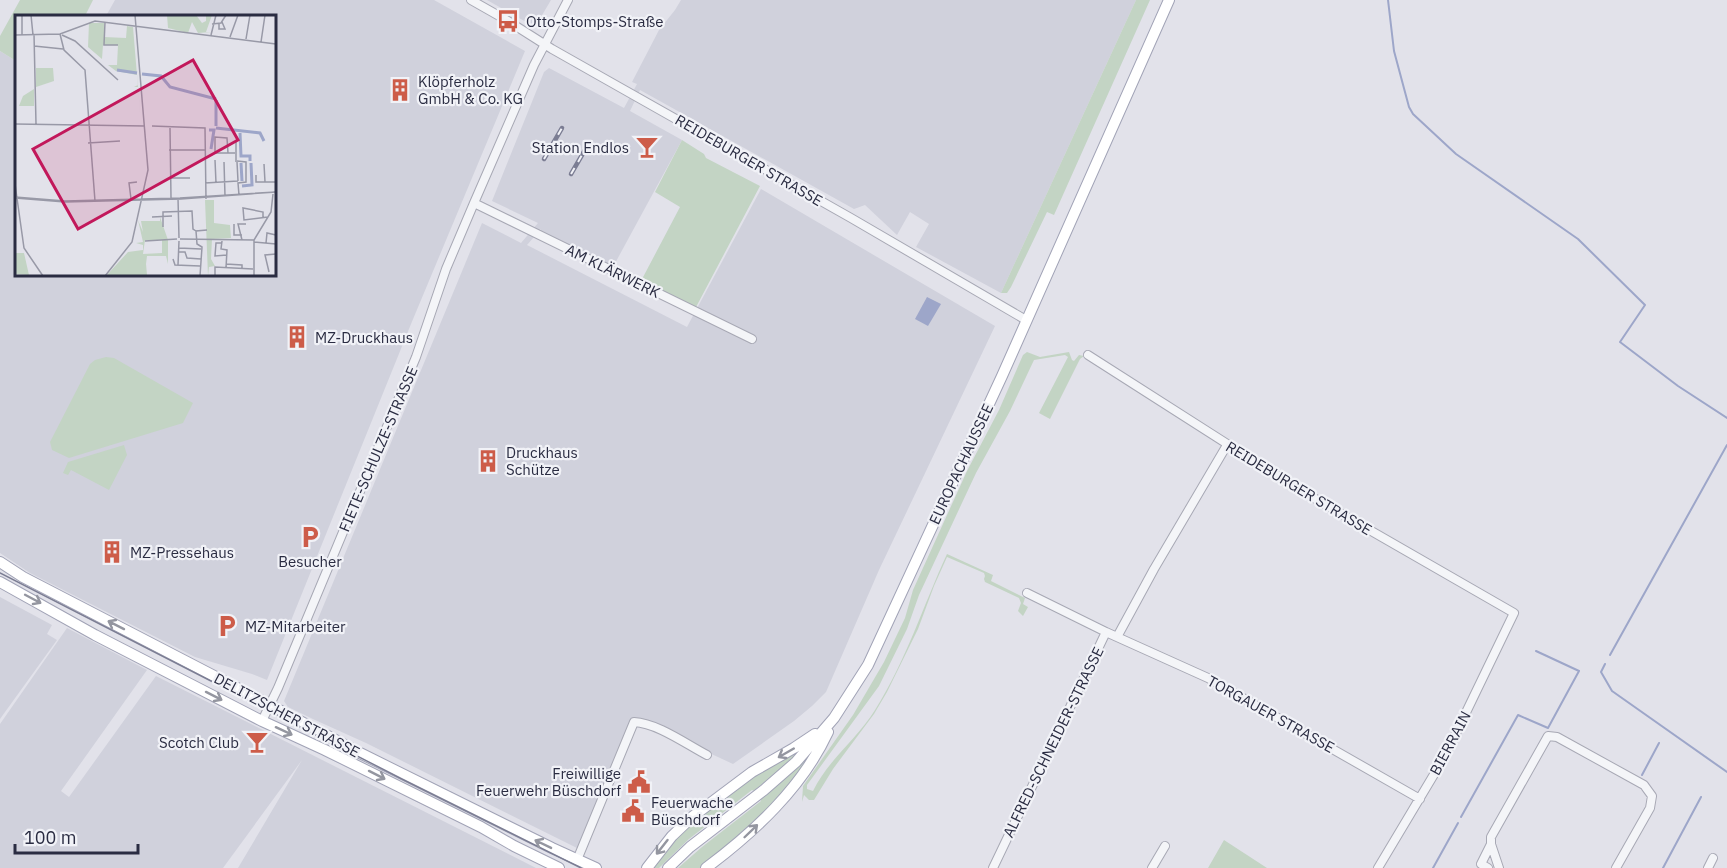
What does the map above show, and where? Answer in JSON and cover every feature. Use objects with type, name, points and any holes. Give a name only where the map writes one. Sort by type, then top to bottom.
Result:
[{"type":"main road","name":"EUROPACHAUSSEE","points":[[668,868],[690,847],[782,775],[834,718],[856,686],[879,643],[1169,0]]},
{"type":"main road","name":"DELITZSCHER STRASSE","points":[[0,562],[23,577],[371,759],[596,868]]},
{"type":"main road","name":"DELITZSCHER STRASSE","points":[[0,582],[95,635],[262,721],[472,822],[559,868]]},
{"type":"main road","points":[[647,868],[672,836],[692,817],[752,772],[794,748],[834,718]]},
{"type":"main road","points":[[706,868],[746,837],[782,799],[809,766],[834,718]]},
{"type":"street","name":"REIDEBURGER STRASSE","points":[[471,0],[552,49],[1026,320]]},
{"type":"street","points":[[545,44],[568,0]]},
{"type":"street","name":"FIETE-SCHULZE-STRASSE","points":[[262,721],[416,357],[446,269],[545,44]]},
{"type":"street","name":"AM KLÄRWERK","points":[[474,203],[752,339]]},
{"type":"street","name":"REIDEBURGER STRASSE","points":[[1088,355],[1293,486],[1514,613]]},
{"type":"street","name":"ALFRED-SCHNEIDER-STRASSE","points":[[994,868],[1106,632],[1117,637],[1227,445]]},
{"type":"street","points":[[1027,593],[1106,632]]},
{"type":"street","name":"BIERRAIN","points":[[1378,868],[1445,756],[1514,613]]},
{"type":"street","name":"TORGAUER STRASSE","points":[[1117,637],[1208,678],[1420,799]]},
{"type":"street","points":[[577,860],[634,722],[643,722],[706,755]]},
{"type":"street","points":[[1499,868],[1491,837],[1548,736],[1557,737],[1644,785],[1652,796],[1650,808],[1616,868]]},
{"type":"street","points":[[1488,868],[1481,864],[1491,844]]},
{"type":"street","points":[[1152,868],[1165,846]]},
{"type":"street","points":[[1708,868],[1713,858]]},
{"type":"shaded area","points":[[115,0],[434,0],[525,51],[411,324],[267,680],[195,657],[30,573],[0,553],[0,51],[15,60],[15,276],[276,276],[276,15],[107,15]]},
{"type":"shaded area","points":[[487,0],[551,0],[535,27]]},
{"type":"shaded area","points":[[681,0],[1136,0],[1001,293],[916,247],[929,224],[910,212],[897,235],[865,205],[854,209],[640,90],[630,111],[682,140],[613,267],[541,233],[541,229],[527,245],[687,327],[761,189],[995,326],[879,570],[826,692],[794,721],[733,764],[636,719],[581,850],[366,743],[288,707],[284,701],[482,223],[521,243],[538,223],[492,201],[544,72],[549,68],[624,108],[637,84],[632,82],[659,30]]},
{"type":"shaded area","points":[[0,597],[52,625],[47,634],[57,640],[0,719]]},
{"type":"shaded area","points":[[67,628],[147,670],[61,791],[69,797],[156,676],[536,868],[238,868],[302,760],[223,868],[0,868],[0,724]]},
{"type":"green space","points":[[20,0],[93,0],[86,15],[15,15],[15,60],[0,51],[0,36]]},
{"type":"green space","points":[[1136,0],[1150,0],[1054,215],[1047,212],[1011,287],[1007,293],[1001,293]]},
{"type":"green space","points":[[682,140],[704,154],[706,158],[760,186],[695,309],[641,281],[680,207],[655,192]]},
{"type":"green space","points":[[1027,352],[1040,357],[1069,352],[1074,361],[1079,355],[1084,356],[1080,359],[1050,419],[1039,413],[1068,357],[1065,355],[1034,360],[1010,411],[976,473],[919,595],[907,629],[879,686],[807,785],[807,789],[813,791],[826,769],[860,731],[875,710],[905,653],[947,554],[993,575],[991,581],[1025,598],[1023,604],[1028,607],[1023,616],[1018,611],[1021,603],[1019,598],[985,582],[984,573],[947,557],[918,629],[887,692],[874,714],[833,769],[814,800],[809,800],[804,795],[802,802],[803,786],[853,715],[884,662],[905,618],[913,590],[967,471],[999,410],[1023,355]]},
{"type":"green space","points":[[106,357],[114,358],[193,403],[183,423],[69,458],[52,450],[50,442],[90,364]]},
{"type":"green space","points":[[124,445],[127,455],[109,490],[71,470],[68,475],[63,473],[68,462]]},
{"type":"green space","points":[[805,745],[754,791],[752,790],[689,839],[659,868],[652,868],[681,831],[744,782]]},
{"type":"green space","points":[[816,747],[778,799],[725,849],[700,868],[678,868],[761,801],[760,799]]},
{"type":"green space","points":[[1224,840],[1267,868],[1208,868]]},
{"type":"water","points":[[927,297],[941,304],[928,326],[915,319]]},
{"type":"waterway","points":[[1388,0],[1394,51],[1409,107],[1413,114],[1456,154],[1578,239],[1645,305],[1620,342],[1678,386],[1727,418]]},
{"type":"waterway","points":[[1610,655],[1727,445]]},
{"type":"waterway","points":[[1461,817],[1518,715],[1548,728],[1579,671],[1536,651]]},
{"type":"waterway","points":[[1605,664],[1601,672],[1612,691],[1727,772]]},
{"type":"waterway","points":[[1642,775],[1659,743]]},
{"type":"waterway","points":[[1663,868],[1701,797]]},
{"type":"waterway","points":[[1433,868],[1458,823]]},
{"type":"tram line","points":[[0,573],[581,868]]},
{"type":"railway","points":[[544,159],[562,128]]},
{"type":"railway","points":[[571,174],[589,143]]},
{"type":"place","name":"Otto-Stomps-Straße","points":[[508,21]]},
{"type":"place","name":"Klöpferholz GmbH & Co. KG","points":[[400,90]]},
{"type":"place","name":"Station Endlos","points":[[647,147]]},
{"type":"place","name":"MZ-Druckhaus","points":[[297,337]]},
{"type":"place","name":"Druckhaus Schütze","points":[[488,461]]},
{"type":"place","name":"Besucher","points":[[310,537]]},
{"type":"place","name":"MZ-Pressehaus","points":[[112,552]]},
{"type":"place","name":"MZ-Mitarbeiter","points":[[227,626]]},
{"type":"place","name":"Scotch Club","points":[[257,742]]},
{"type":"place","name":"Freiwillige Feuerwehr Büschdorf","points":[[639,782]]},
{"type":"place","name":"Feuerwache Büschdorf","points":[[633,811]]}]
